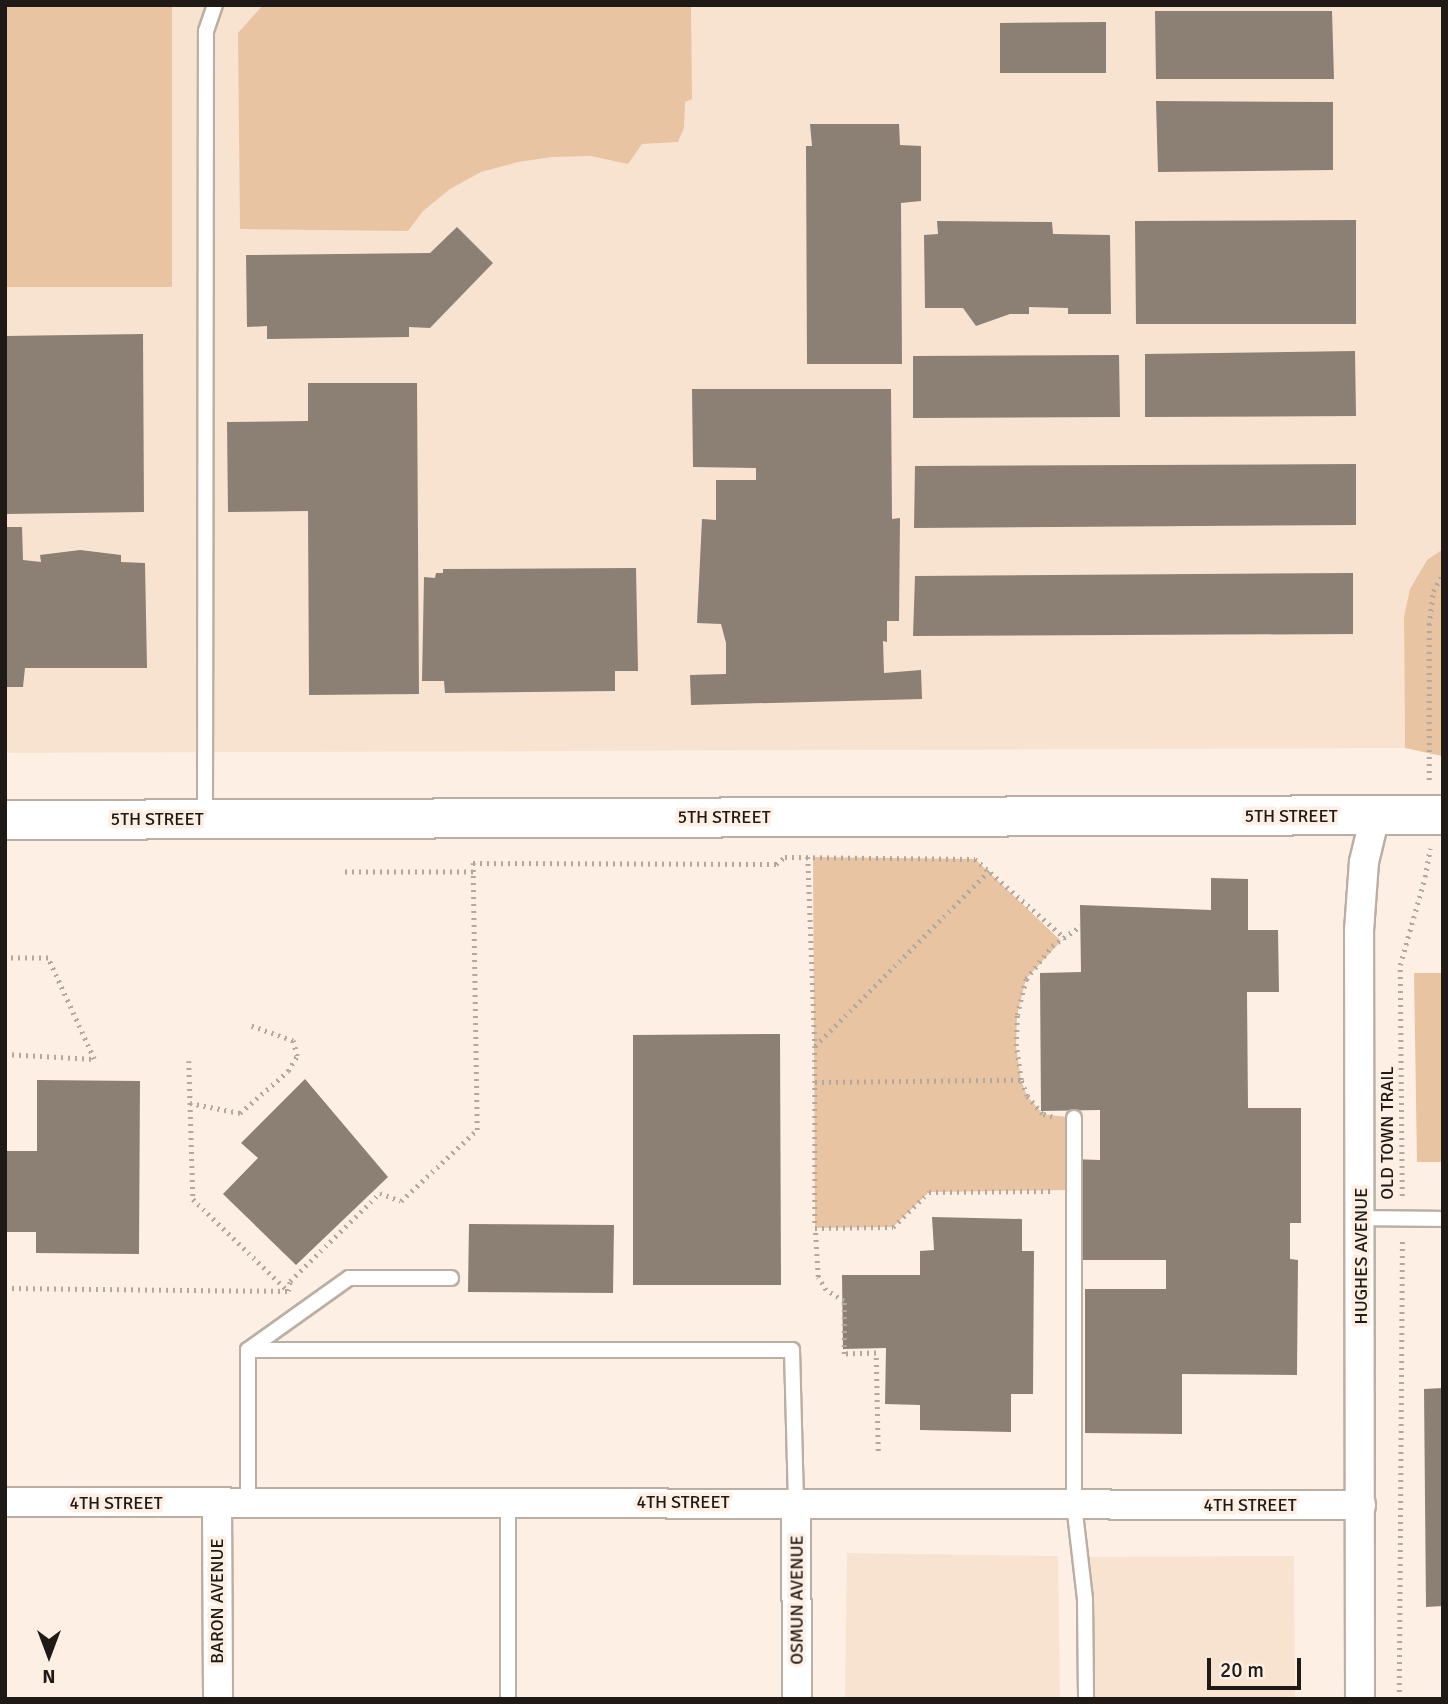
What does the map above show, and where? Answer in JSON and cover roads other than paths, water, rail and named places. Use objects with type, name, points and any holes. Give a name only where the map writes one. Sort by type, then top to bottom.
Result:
[{"type":"main road","name":"5TH STREET","points":[[5,820],[1436,815]]},
{"type":"street","name":"HUGHES AVENUE","points":[[1360,1699],[1360,897],[1375,816]]},
{"type":"street","name":"4TH STREET","points":[[5,1502],[1361,1505]]},
{"type":"street","name":"OSMUN AVENUE","points":[[796,1502],[797,1699]]},
{"type":"street","name":"BARON AVENUE","points":[[217,1503],[218,1699]]},
{"type":"lane","points":[[205,819],[206,31],[215,5]]},
{"type":"lane","points":[[1074,1118],[1074,1504],[1085,1599],[1086,1699]]},
{"type":"lane","points":[[1361,1218],[1443,1219]]},
{"type":"lane","points":[[248,1350],[349,1278],[452,1278]]},
{"type":"lane","points":[[248,1350],[792,1350],[796,1502]]},
{"type":"lane","points":[[248,1350],[248,1503]]},
{"type":"lane","points":[[508,1503],[508,1699]]}]
